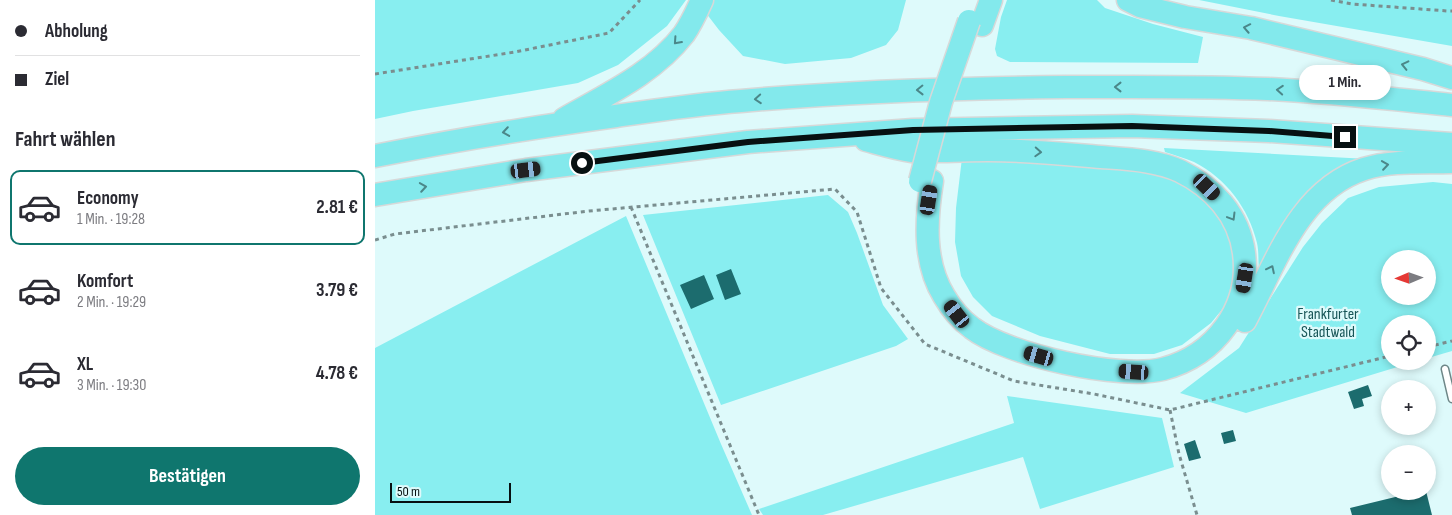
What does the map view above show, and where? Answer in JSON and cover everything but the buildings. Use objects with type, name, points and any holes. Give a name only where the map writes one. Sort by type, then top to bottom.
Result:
[{"type":"highway","points":[[554,124],[626,83],[659,59],[684,33],[702,0]]},
{"type":"highway","points":[[975,0],[976,23]]},
{"type":"highway","points":[[843,135],[914,151],[989,150],[1063,154],[1145,162],[1178,170],[1195,179],[1213,193],[1232,215],[1243,242],[1245,260],[1243,292],[1237,309],[1220,334],[1196,356],[1162,369],[1134,372],[1108,370],[1056,361],[1021,352],[987,338],[971,328],[944,298],[931,262],[927,232],[926,181],[941,102],[976,23],[991,0]]},
{"type":"highway","points":[[1128,0],[1140,6],[1185,17],[1251,28],[1452,78]]},
{"type":"highway","points":[[375,156],[441,142],[554,124],[738,101],[853,93],[994,88],[1133,87],[1268,89],[1452,105]]},
{"type":"highway","points":[[375,195],[526,170],[748,142],[913,130],[1132,126],[1269,131],[1452,144]]},
{"type":"highway","points":[[926,181],[916,202],[915,222],[920,262],[932,296],[949,322],[962,334],[978,344],[998,355],[1019,363],[1107,381],[1134,382],[1161,380],[1185,374],[1223,352],[1236,338],[1296,224],[1310,206],[1323,193],[1336,184],[1366,168],[1408,162],[1452,162]]},
{"type":"lane","points":[[1445,369],[1452,399]]},
{"type":"path","points":[[375,74],[515,52],[609,33],[641,0]]},
{"type":"path","points":[[1331,0],[1352,4],[1452,10]]},
{"type":"path","points":[[375,240],[395,234],[631,207],[835,189],[857,212],[881,288],[925,344],[1014,381],[1094,394],[1170,410],[1381,358]]},
{"type":"path","points":[[631,207],[759,515]]},
{"type":"path","points":[[1436,345],[1452,342]]},
{"type":"path","points":[[1170,410],[1179,454],[1197,515]]},
{"type":"green space","points":[[375,0],[686,0],[667,26],[618,65],[578,83],[375,119]]},
{"type":"green space","points":[[696,0],[906,0],[898,30],[886,45],[851,58],[785,64],[743,56],[719,30]]},
{"type":"green space","points":[[1007,0],[1097,0],[1105,8],[1153,24],[1203,37],[1198,63],[1010,62],[997,56],[995,49],[1001,17]]},
{"type":"green space","points":[[1199,0],[1452,0],[1452,46],[1279,16]]},
{"type":"green space","points":[[1164,148],[1368,159],[1259,270],[1258,246],[1253,230],[1235,196],[1206,169],[1191,161],[1165,152]]},
{"type":"green space","points":[[962,158],[1156,170],[1206,195],[1223,216],[1232,244],[1236,273],[1225,306],[1211,323],[1182,345],[1154,354],[1110,354],[1040,336],[992,316],[973,297],[961,276],[955,242],[956,208]]},
{"type":"green space","name":"Frankfurter Stadtwald","points":[[1433,182],[1452,184],[1452,351],[1436,356],[1436,315],[1381,315],[1381,370],[1387,370],[1246,413],[1180,393],[1239,348],[1303,247],[1322,223],[1348,198],[1379,187]]},
{"type":"green space","points":[[828,195],[848,212],[883,305],[908,339],[896,346],[721,405],[643,215]]},
{"type":"green space","points":[[626,216],[752,515],[375,515],[375,348]]},
{"type":"green space","points":[[1007,396],[1162,418],[1174,467],[1040,509],[1023,457],[823,515],[763,515],[759,509],[1014,423]]},
{"type":"route","points":[[582,163],[748,142],[913,130],[1132,126],[1269,131],[1345,137]]}]
